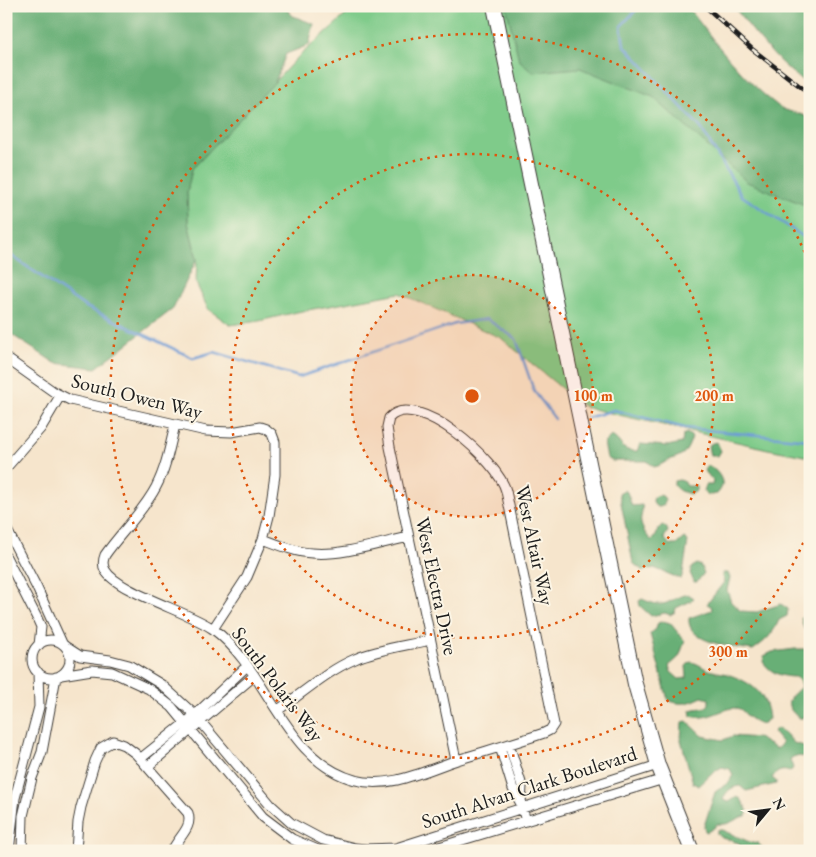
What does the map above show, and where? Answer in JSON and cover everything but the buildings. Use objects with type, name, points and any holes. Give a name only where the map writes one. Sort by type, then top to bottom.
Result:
[{"type":"main road","points":[[494,6],[631,665],[658,764],[692,851]]},
{"type":"street","name":"South Owen Way","points":[[6,358],[60,396],[70,400],[214,432],[260,428],[269,430],[275,442],[275,475],[263,540]]},
{"type":"street","points":[[6,468],[41,428],[60,396]]},
{"type":"street","name":"West Altair Way","points":[[389,418],[395,413],[404,410],[436,419],[484,458],[501,478],[505,487],[554,720],[552,727]]},
{"type":"street","name":"West Electra Drive","points":[[389,418],[387,427],[390,447],[456,760]]},
{"type":"street","name":"South Polaris Way","points":[[175,424],[166,464],[156,488],[142,509],[107,552],[103,563],[106,572],[124,585],[214,629],[226,640],[247,666],[311,756],[330,770],[356,780],[373,782],[392,781],[408,778],[456,760],[544,733],[552,727]]},
{"type":"street","points":[[6,528],[37,588],[70,659],[69,665],[58,676],[42,752],[29,791],[22,835],[22,851]]},
{"type":"street","points":[[214,629],[247,577],[263,540],[296,550],[320,554],[409,538]]},
{"type":"street","points":[[6,557],[41,627],[39,645],[33,655],[33,662],[38,672],[39,707],[15,798],[8,834],[9,851]]},
{"type":"street","points":[[39,645],[50,640],[64,645]]},
{"type":"street","points":[[278,710],[341,666],[356,659],[373,653],[430,640]]},
{"type":"street","name":"South Alvan Clark Boulevard","points":[[64,645],[80,656],[129,665],[162,685],[198,718],[270,804],[291,823],[323,840],[366,849],[396,848],[522,806],[658,764]]},
{"type":"street","points":[[147,767],[198,718],[247,666]]},
{"type":"street","points":[[38,672],[50,678],[92,670],[112,672],[149,688],[172,707],[263,817],[292,839],[320,851]]},
{"type":"street","points":[[198,718],[254,676]]},
{"type":"street","points":[[140,759],[188,727]]},
{"type":"street","points":[[76,851],[78,822],[85,792],[98,752],[110,742],[124,745],[140,759],[185,809],[190,822],[189,827],[172,851]]},
{"type":"street","points":[[504,745],[513,789],[522,806],[526,821]]},
{"type":"street","name":"South Alvan Clark Boulevard","points":[[426,851],[664,779]]},
{"type":"street","points":[[8,834],[22,835]]},
{"type":"green space","points":[[6,6],[284,6],[293,16],[314,24],[309,45],[286,54],[275,82],[192,169],[187,192],[188,223],[197,259],[173,309],[96,368],[55,363],[6,331]]},
{"type":"green space","points":[[356,6],[513,6],[810,181],[810,457],[584,407],[501,338],[399,293],[230,325],[208,309],[196,283],[197,259],[188,223],[187,192],[192,169],[298,57]]},
{"type":"green space","points":[[506,6],[687,6],[729,59],[752,84],[778,106],[810,119],[810,207],[747,182],[653,97],[580,68],[533,72],[519,60]]},
{"type":"green space","points":[[733,6],[810,6],[810,86],[798,78],[778,59],[759,39]]},
{"type":"green space","points":[[687,433],[692,437],[685,451],[654,467],[647,461],[612,461],[607,458],[604,443],[611,436],[627,450],[637,451],[640,444],[667,446],[682,443],[683,435]]},
{"type":"green space","points":[[717,442],[721,451],[718,456],[710,456],[708,446]]},
{"type":"green space","points":[[708,465],[716,471],[722,480],[722,486],[717,494],[707,495],[704,491],[706,485],[712,485],[713,481],[704,470]]},
{"type":"green space","points":[[674,481],[684,481],[687,486],[696,486],[695,492],[690,494],[680,491],[674,486]]},
{"type":"green space","points":[[624,490],[627,492],[632,506],[642,505],[641,523],[645,533],[651,540],[656,536],[658,529],[662,525],[668,531],[664,538],[670,545],[676,545],[684,538],[688,541],[681,579],[654,568],[643,571],[633,563],[619,493]]},
{"type":"green space","points":[[657,495],[661,495],[665,501],[661,507],[657,507],[653,503],[653,499]]},
{"type":"green space","points":[[697,564],[701,566],[704,573],[697,582],[694,582],[690,573],[692,567]]},
{"type":"green space","points":[[723,573],[728,573],[730,578],[727,590],[731,602],[741,611],[757,612],[781,604],[788,609],[787,616],[779,620],[769,637],[753,650],[714,643],[703,639],[695,634],[690,627],[689,618],[712,610],[711,606],[707,604],[724,582]]},
{"type":"green space","points":[[688,594],[694,598],[676,608],[675,612],[670,615],[665,613],[651,616],[640,606],[639,601],[642,599],[663,604]]},
{"type":"green space","points":[[810,611],[810,635],[804,629],[801,618]]},
{"type":"green space","points":[[663,621],[670,623],[685,641],[679,657],[669,666],[671,672],[679,679],[687,678],[686,666],[690,662],[743,681],[761,695],[768,710],[769,719],[762,724],[750,718],[740,709],[735,708],[705,717],[691,716],[690,710],[706,707],[709,704],[709,699],[702,697],[681,703],[668,700],[650,634],[656,629],[658,623]]},
{"type":"green space","points":[[810,649],[810,697],[803,718],[799,718],[790,709],[789,705],[790,698],[801,687],[799,680],[795,677],[777,674],[763,662],[764,656],[772,652]]},
{"type":"green space","points":[[687,721],[703,736],[723,740],[733,736],[758,738],[777,749],[782,743],[773,732],[777,728],[785,733],[794,743],[807,747],[810,751],[807,757],[795,756],[790,759],[793,768],[790,772],[780,771],[776,774],[772,778],[776,781],[776,784],[746,791],[740,786],[729,790],[723,800],[729,802],[737,797],[741,799],[748,811],[746,816],[726,824],[717,824],[707,832],[704,826],[715,792],[729,782],[733,775],[730,769],[722,767],[713,772],[698,786],[693,783],[681,740],[682,722]]},
{"type":"green space","points":[[717,830],[722,830],[752,843],[758,843],[765,851],[733,851],[741,848],[739,843],[722,838],[717,834]]},
{"type":"waterway","points":[[640,6],[621,26],[624,45],[701,128],[742,196],[810,241]]},
{"type":"waterway","points":[[6,252],[84,306],[193,358],[214,352],[299,377],[455,324],[487,319],[516,339],[534,391],[555,419]]},
{"type":"waterway","points":[[587,418],[614,410],[685,428],[810,440]]},
{"type":"railway","points":[[705,6],[752,49],[810,94]]}]
